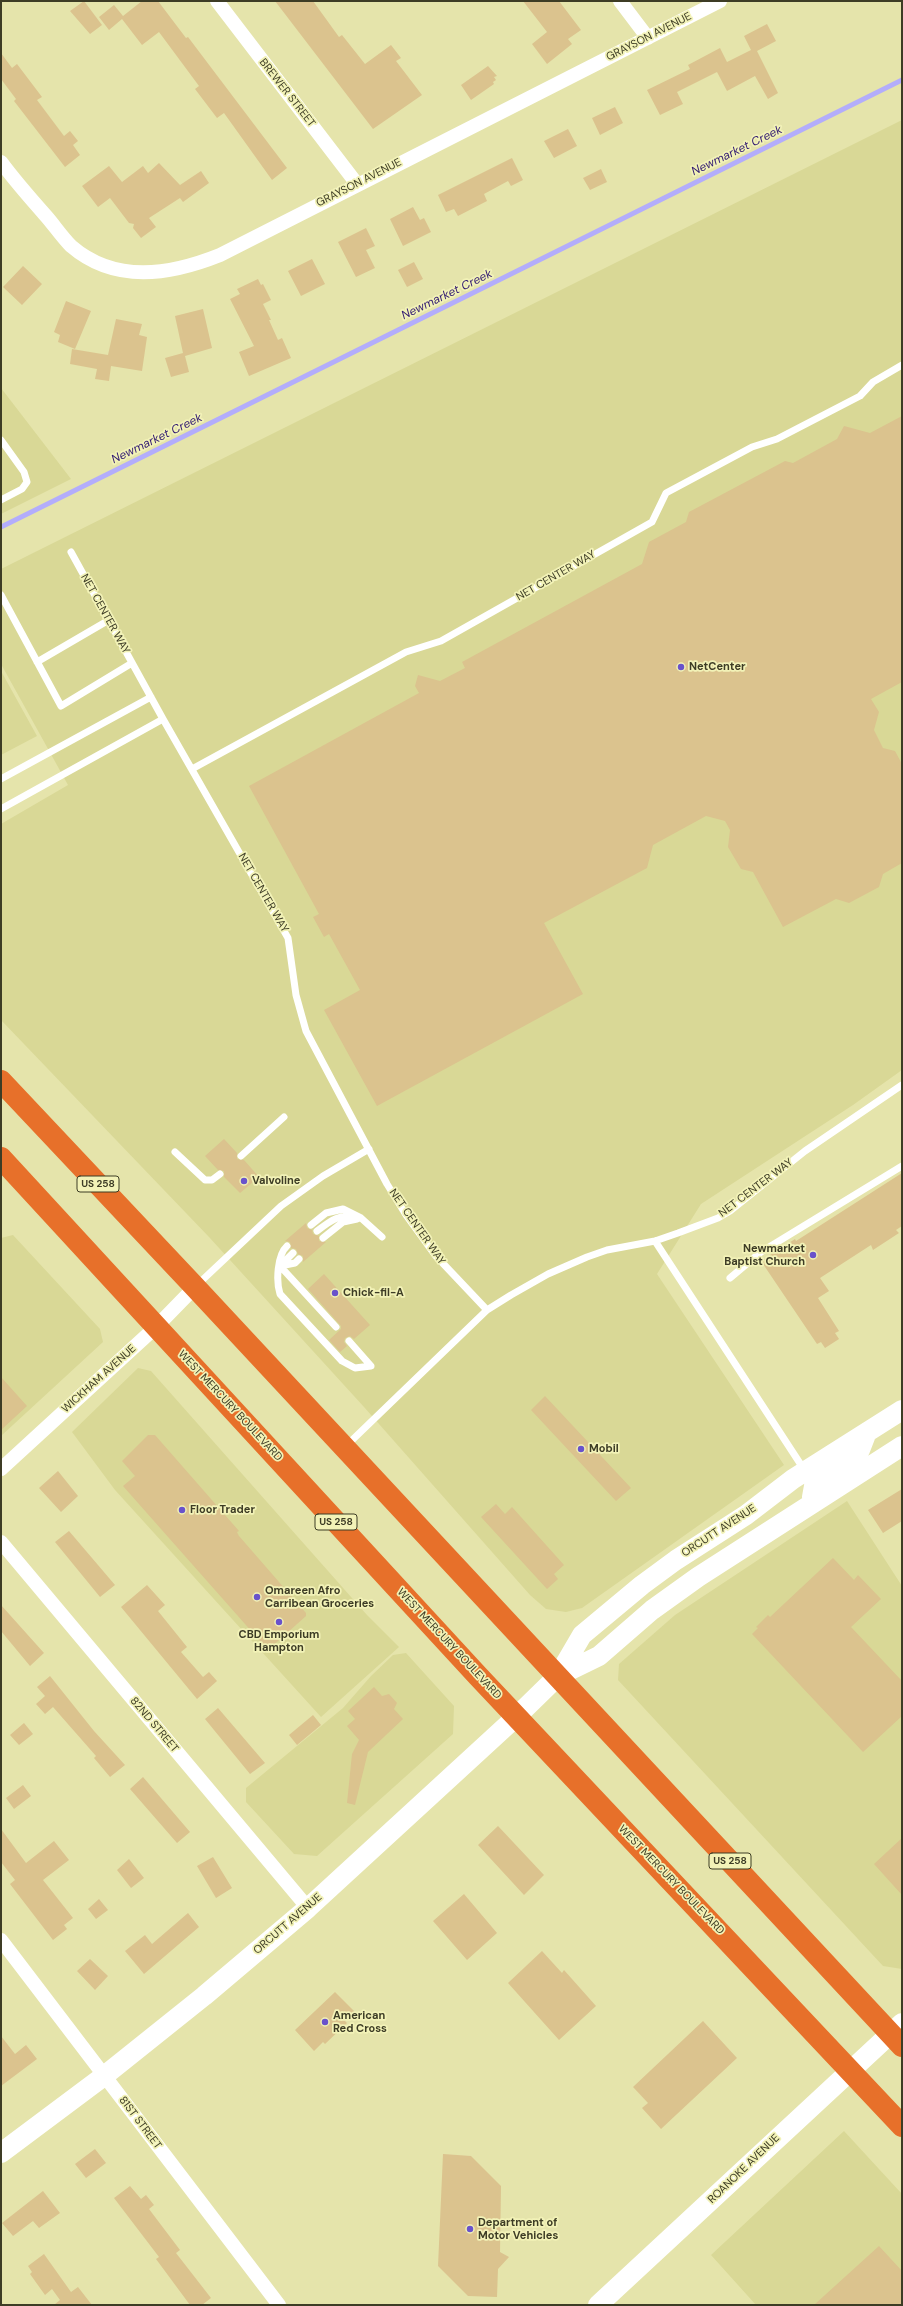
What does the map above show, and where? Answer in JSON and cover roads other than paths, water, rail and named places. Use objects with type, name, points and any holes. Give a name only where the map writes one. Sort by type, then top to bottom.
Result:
[{"type":"highway","name":"US 258","points":[[1,1081],[195,1286],[558,1676],[898,2034]]},
{"type":"highway","name":"WEST MERCURY BOULEVARD","points":[[1,1158],[516,1717],[902,2126]]},
{"type":"street","name":"BREWER STREET","points":[[217,1],[357,184]]},
{"type":"street","points":[[620,1],[648,38]]},
{"type":"street","name":"GRAYSON AVENUE","points":[[1,162],[71,246],[105,267],[144,274],[198,263],[220,255],[357,184],[720,1]]},
{"type":"street","name":"WICKHAM AVENUE","points":[[1,1469],[157,1326],[195,1286]]},
{"type":"street","name":"ORCUTT AVENUE","points":[[1,2153],[104,2076],[204,1996],[308,1908],[516,1717],[558,1676],[582,1635],[642,1585],[676,1560],[746,1515],[805,1471],[902,1410]]},
{"type":"street","points":[[815,1502],[812,1496],[814,1486],[853,1458],[860,1450],[867,1432]]},
{"type":"street","name":"ORCUTT AVENUE","points":[[558,1676],[599,1656],[652,1610],[698,1577],[902,1446]]},
{"type":"street","name":"82ND STREET","points":[[1,1542],[308,1908]]},
{"type":"street","name":"81ST STREET","points":[[1,1940],[279,2305]]},
{"type":"street","name":"ROANOKE AVENUE","points":[[600,2304],[668,2242],[850,2070],[898,2034]]},
{"type":"lane","name":"NET CENTER WAY","points":[[192,768],[406,652],[441,641],[652,522],[666,493],[752,447],[777,440],[860,396],[873,382],[902,366]]},
{"type":"lane","points":[[1,440],[24,472],[27,482],[22,489],[1,500]]},
{"type":"lane","name":"NET CENTER WAY","points":[[71,552],[163,719],[288,938],[296,995],[306,1031],[387,1184],[421,1237],[448,1271],[487,1310],[548,1274],[587,1257],[607,1250],[655,1241],[718,1218],[730,1211],[805,1151],[902,1085]]},
{"type":"lane","points":[[1,595],[61,706],[132,663]]},
{"type":"lane","points":[[37,662],[109,620]]},
{"type":"lane","points":[[1,779],[151,696]]},
{"type":"lane","points":[[1,809],[163,719]]},
{"type":"lane","points":[[241,1156],[284,1117]]},
{"type":"lane","points":[[195,1286],[281,1206],[322,1176],[369,1149]]},
{"type":"lane","points":[[175,1152],[205,1180],[212,1180],[220,1174]]},
{"type":"lane","points":[[730,1278],[761,1252],[902,1166]]},
{"type":"lane","points":[[311,1224],[326,1213],[333,1210],[344,1209],[361,1218],[382,1237]]},
{"type":"lane","points":[[317,1231],[330,1220],[350,1216],[361,1218]]},
{"type":"lane","points":[[323,1238],[343,1222],[361,1218]]},
{"type":"lane","points":[[655,1241],[805,1471]]},
{"type":"lane","points":[[287,1246],[282,1252],[276,1279],[280,1294],[342,1361],[355,1368],[371,1366],[349,1341]]},
{"type":"lane","points":[[280,1266],[293,1253]]},
{"type":"lane","points":[[280,1266],[295,1263],[299,1259]]},
{"type":"lane","points":[[280,1266],[336,1327]]},
{"type":"lane","points":[[344,1447],[487,1310]]},
{"type":"waterway","name":"Newmarket Creek","points":[[1,527],[902,80]]},
{"type":"place","name":"NetCenter","points":[[681,667]]},
{"type":"place","name":"Valvoline","points":[[244,1181]]},
{"type":"place","name":"Newmarket Baptist Church","points":[[813,1255]]},
{"type":"place","name":"Chick-fil-A","points":[[335,1293]]},
{"type":"place","name":"Mobil","points":[[581,1449]]},
{"type":"place","name":"Floor Trader","points":[[182,1510]]},
{"type":"place","name":"Omareen Afro Carribean Groceries","points":[[257,1597]]},
{"type":"place","name":"CBD Emporium Hampton","points":[[279,1622]]},
{"type":"place","name":"American Red Cross","points":[[325,2022]]},
{"type":"place","name":"Department of Motor Vehicles","points":[[470,2229]]}]
